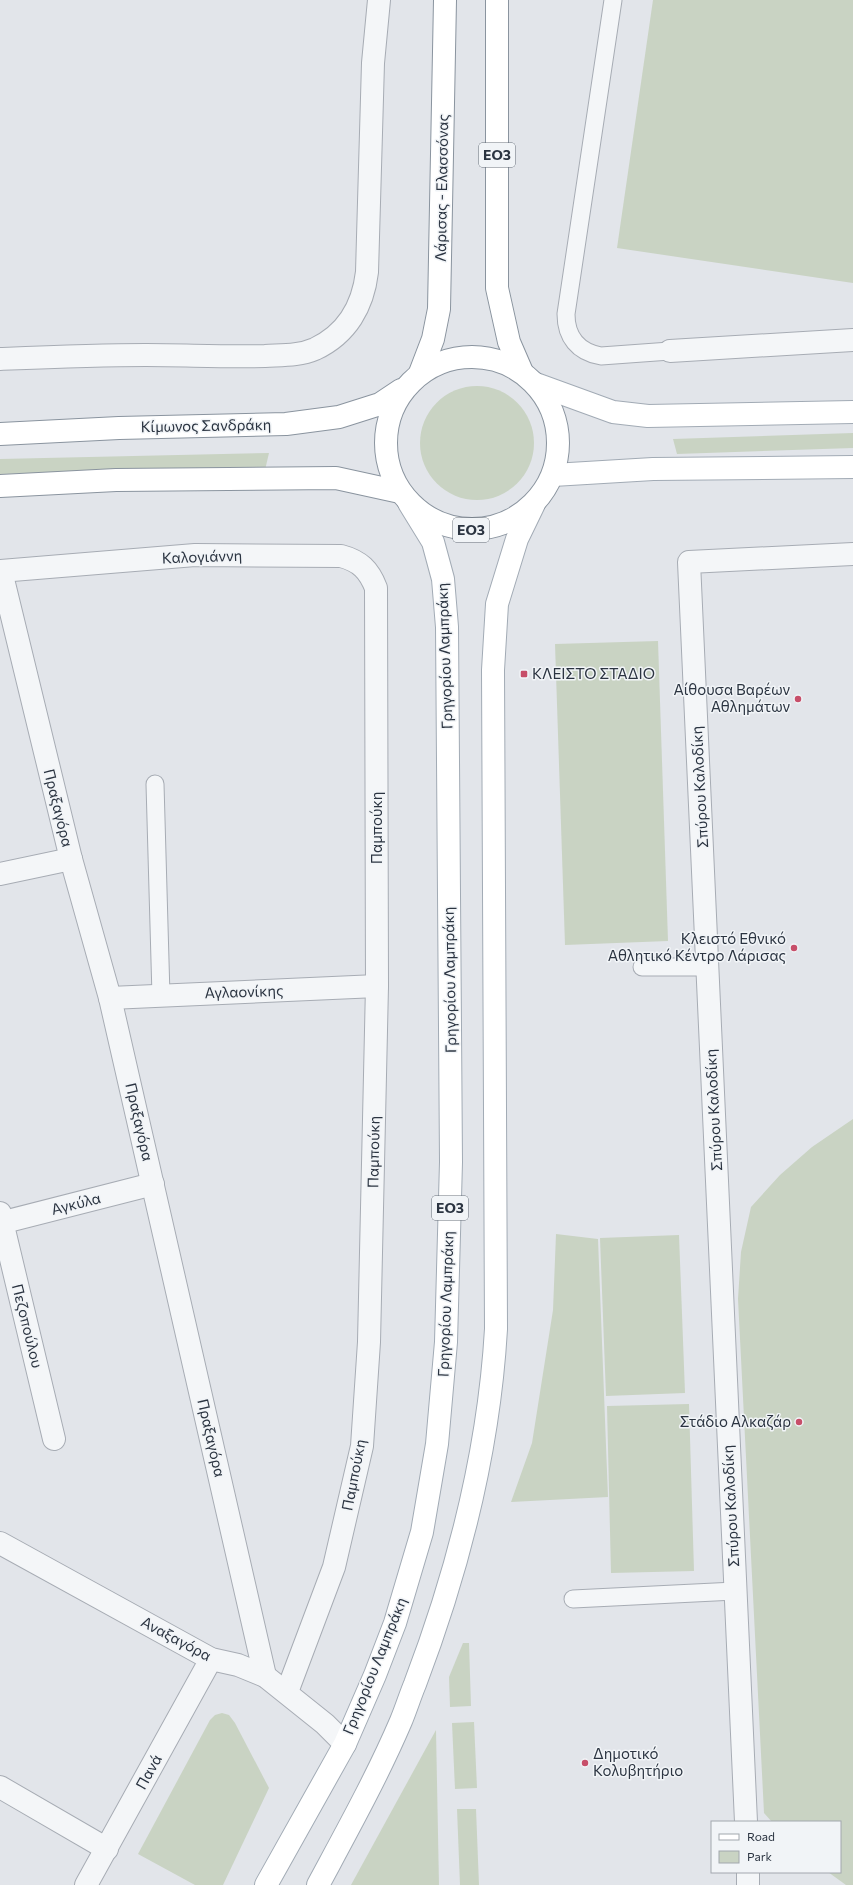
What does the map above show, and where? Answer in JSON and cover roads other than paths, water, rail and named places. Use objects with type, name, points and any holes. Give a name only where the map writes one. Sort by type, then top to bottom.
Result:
[{"type":"main road","name":"Λάρισας - Ελασσόνας","points":[[420,373],[433,339],[440,309],[445,0]]},
{"type":"main road","name":"ΕΟ3","points":[[318,1885],[378,1772],[402,1720],[430,1643],[453,1570],[467,1518],[486,1415],[496,1329],[493,670],[498,604],[517,539],[534,504],[553,475],[559,443],[553,412],[529,378],[509,342],[501,310],[496,266],[497,0]]},
{"type":"main road","name":"ΕΟ3","points":[[529,378],[498,360],[471,356],[444,360],[420,373],[404,388],[390,412],[385,439],[388,466],[405,497],[438,523],[472,530],[506,523],[534,504]]},
{"type":"main road","points":[[529,378],[612,412],[648,416],[853,412]]},
{"type":"main road","name":"Κίμωνος Σανδράκη","points":[[0,434],[119,428],[286,424],[339,417],[380,404],[404,388]]},
{"type":"main road","points":[[553,475],[653,469],[853,468]]},
{"type":"main road","points":[[0,486],[116,480],[336,478],[405,497]]},
{"type":"main road","name":"Γρηγορίου Λαμπράκη","points":[[266,1885],[344,1744],[375,1676],[395,1623],[422,1532],[437,1444],[446,1342],[451,1162],[447,627],[443,579],[432,542],[405,497]]},
{"type":"street","points":[[0,359],[146,355],[226,357],[296,355],[315,349],[331,340],[346,327],[361,302],[367,272],[373,63],[379,0]]},
{"type":"street","points":[[670,351],[853,340]]},
{"type":"street","name":"Σπύρου Καλοδίκη","points":[[746,1821],[690,562],[853,554]]},
{"type":"street","name":"Καλογιάννη","points":[[0,571],[195,555],[341,556],[353,559],[363,566],[371,576],[376,588],[377,601]]},
{"type":"street","name":"Πραξαγόρα","points":[[0,571],[71,859],[110,998],[265,1676]]},
{"type":"street","name":"Παμπούκη","points":[[286,1692],[334,1567],[362,1446],[369,1342],[378,986],[377,601]]},
{"type":"street","points":[[0,874],[71,859]]},
{"type":"street","name":"Αγλαονίκης","points":[[110,998],[378,986]]},
{"type":"street","name":"Αγκύλα","points":[[1,1220],[153,1184]]},
{"type":"street","name":"Πεζοπούλου","points":[[1,1220],[54,1439]]},
{"type":"street","name":"Αναξαγόρα","points":[[0,1543],[211,1660],[238,1666],[265,1676],[325,1724],[344,1744]]},
{"type":"street","name":"Πανά","points":[[86,1885],[107,1850],[211,1660]]},
{"type":"street","points":[[0,1787],[107,1850]]},
{"type":"street","points":[[748,1873],[748,1885]]},
{"type":"lane","points":[[613,0],[566,314],[566,324],[573,341],[581,349],[590,354],[601,356],[670,351]]},
{"type":"lane","points":[[155,784],[161,996]]},
{"type":"lane","points":[[642,967],[708,967]]},
{"type":"lane","points":[[573,1599],[735,1591]]},
{"type":"place","name":"ΚΛΕΙΣΤΟ ΣΤΑΔΙΟ","points":[[524,674]]},
{"type":"place","name":"Αίθουσα Βαρέων Αθλημάτων","points":[[798,699]]},
{"type":"place","name":"Κλειστό Εθνικό Αθλητικό Κέντρο Λάρισας","points":[[794,948]]},
{"type":"place","name":"Στάδιο Αλκαζάρ","points":[[799,1422]]},
{"type":"place","name":"Δημοτικό Κολυβητήριο","points":[[585,1763]]}]
